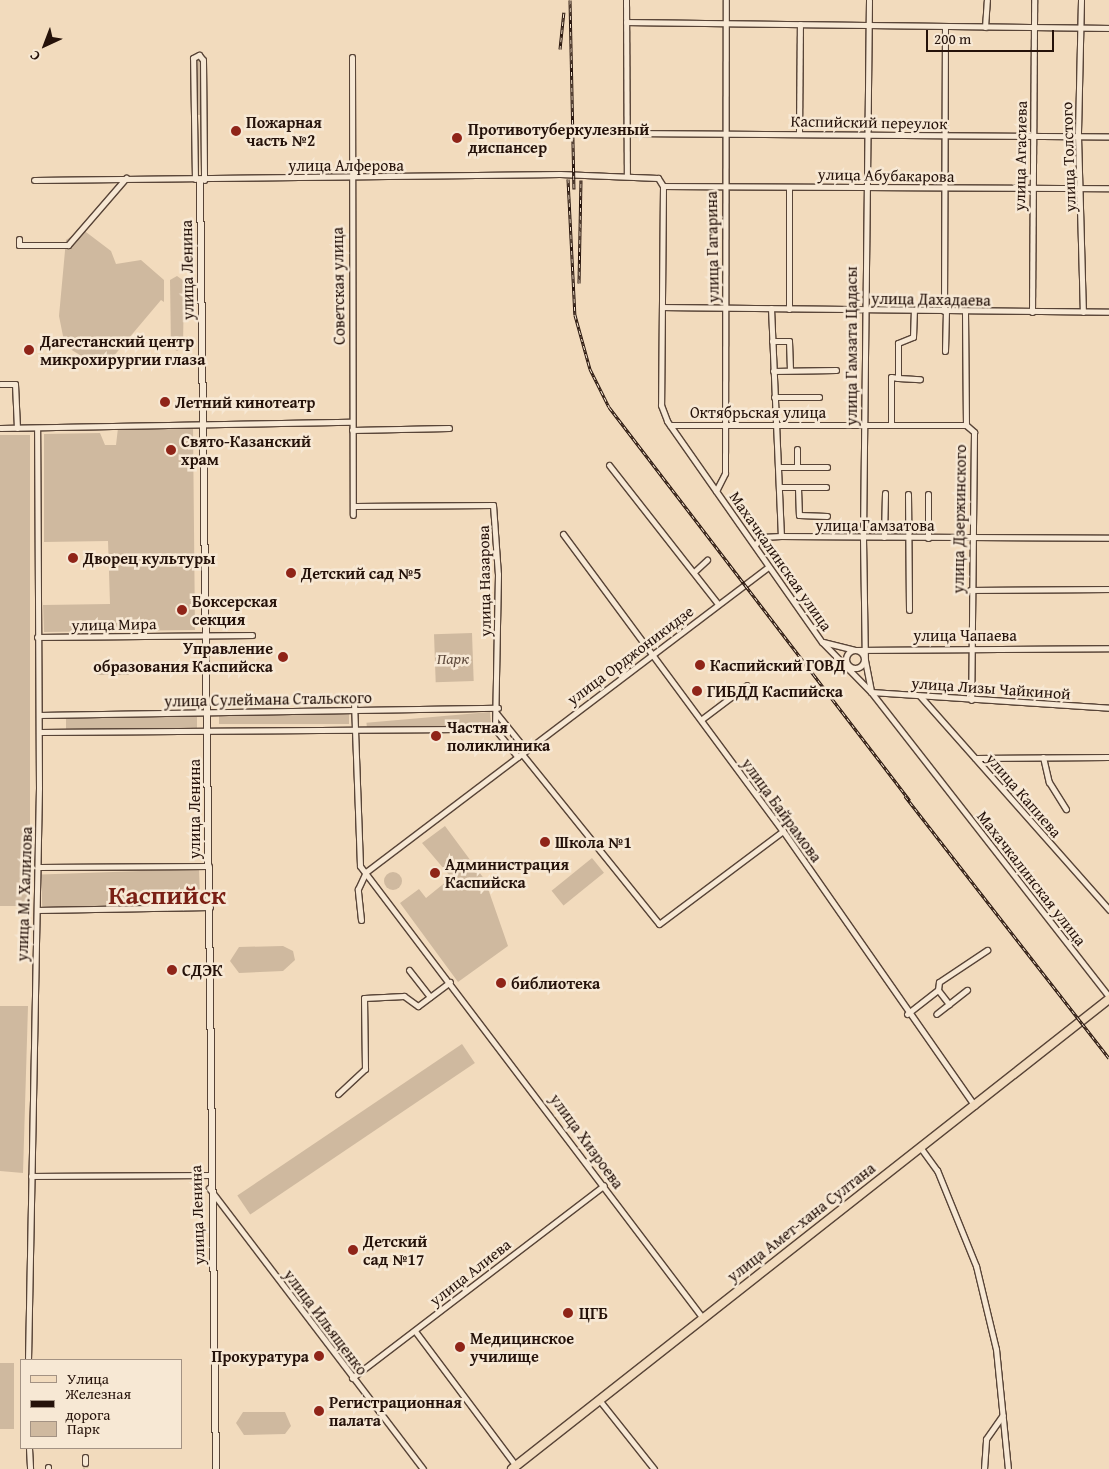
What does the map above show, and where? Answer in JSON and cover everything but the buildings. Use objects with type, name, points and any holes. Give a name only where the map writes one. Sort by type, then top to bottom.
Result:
[{"type":"main road","name":"улица Амет-хана Султана","points":[[514,1467],[600,1401],[702,1317],[975,1106],[1109,998]]},
{"type":"street","points":[[626,0],[627,174]]},
{"type":"street","name":"улица Гагарина","points":[[716,491],[724,477],[726,0]]},
{"type":"street","name":"улица Гамзата Цадасы","points":[[869,0],[864,186],[863,538],[865,660],[871,692]]},
{"type":"street","points":[[985,27],[987,0]]},
{"type":"street","name":"улица Агасиева","points":[[1032,312],[1031,190],[1034,0]]},
{"type":"street","name":"улица Толстого","points":[[1081,0],[1078,136],[1082,188],[1083,312]]},
{"type":"street","points":[[626,22],[800,24],[868,27],[1109,28]]},
{"type":"street","points":[[799,133],[800,24]]},
{"type":"street","points":[[945,27],[945,351]]},
{"type":"street","name":"Советская улица","points":[[352,56],[350,177],[351,422],[355,506],[353,516]]},
{"type":"street","name":"улица Ленина","points":[[200,179],[193,58],[203,60],[200,179],[210,907],[209,1188],[216,1469]]},
{"type":"street","name":"Каспийский переулок","points":[[628,133],[865,133],[1033,139],[1109,136]]},
{"type":"street","name":"улица Алферова","points":[[34,180],[627,174],[658,178],[663,186]]},
{"type":"street","points":[[19,239],[19,245],[68,245],[126,178]]},
{"type":"street","name":"улица Абубакарова","points":[[663,186],[864,186],[1031,190],[1109,188]]},
{"type":"street","name":"Махачкалинская улица","points":[[663,186],[661,405],[670,425],[755,545],[767,568],[822,642],[849,666],[871,692],[1109,998]]},
{"type":"street","points":[[789,187],[789,309]]},
{"type":"street","name":"улица Дахадаева","points":[[662,307],[865,311],[1109,312]]},
{"type":"street","points":[[771,308],[774,397],[779,425],[781,536]]},
{"type":"street","points":[[898,378],[898,343],[913,337],[914,311]]},
{"type":"street","name":"улица Дзержинского","points":[[965,312],[966,425],[974,432],[969,648],[971,700]]},
{"type":"street","points":[[772,341],[790,341],[790,370]]},
{"type":"street","points":[[773,371],[836,370]]},
{"type":"street","points":[[891,424],[891,377],[920,379]]},
{"type":"street","points":[[0,384],[15,384],[17,428]]},
{"type":"street","points":[[774,397],[819,397]]},
{"type":"street","points":[[0,428],[203,423],[351,422]]},
{"type":"street","name":"Октябрьская улица","points":[[670,425],[966,425]]},
{"type":"street","name":"улица М. Халилова","points":[[28,1359],[38,867],[37,428]]},
{"type":"street","points":[[352,430],[449,428]]},
{"type":"street","points":[[797,449],[797,466]]},
{"type":"street","points":[[609,465],[718,604]]},
{"type":"street","points":[[780,467],[827,467]]},
{"type":"street","points":[[781,487],[826,487]]},
{"type":"street","points":[[798,488],[799,515],[827,516]]},
{"type":"street","points":[[884,538],[885,493]]},
{"type":"street","points":[[908,494],[909,610]]},
{"type":"street","points":[[928,494],[928,538]]},
{"type":"street","name":"улица Назарова","points":[[355,506],[493,505],[498,708],[495,728]]},
{"type":"street","name":"улица Байрамова","points":[[563,534],[651,654],[657,656],[783,831],[907,1014],[975,1106]]},
{"type":"street","name":"улица Гамзатова","points":[[755,545],[761,538],[781,536],[1109,538]]},
{"type":"street","points":[[694,572],[708,560]]},
{"type":"street","name":"улица Орджоникидзе","points":[[366,872],[651,654],[767,568]]},
{"type":"street","points":[[970,590],[1109,589]]},
{"type":"street","name":"улица Мира","points":[[37,638],[252,635]]},
{"type":"street","name":"улица Чапаева","points":[[822,642],[854,650],[866,648],[1109,648]]},
{"type":"street","points":[[854,650],[862,652],[865,660],[857,668],[849,666],[846,658],[854,650]]},
{"type":"street","points":[[702,719],[747,685]]},
{"type":"street","name":"улица Лизы Чайкиной","points":[[871,692],[1109,708]]},
{"type":"street","name":"улица Капиева","points":[[920,696],[1109,910]]},
{"type":"street","points":[[354,702],[354,729]]},
{"type":"street","name":"улица Сулеймана Стальского","points":[[39,715],[498,708]]},
{"type":"street","points":[[497,714],[522,754],[659,924],[783,831]]},
{"type":"street","points":[[495,728],[522,754]]},
{"type":"street","name":"улица Сулеймана Стальского","points":[[39,732],[495,728]]},
{"type":"street","name":"улица Хизроева","points":[[354,729],[360,866],[450,982],[702,1317]]},
{"type":"street","points":[[1043,757],[1049,782],[1066,809]]},
{"type":"street","points":[[975,758],[1109,757]]},
{"type":"street","points":[[38,867],[208,866]]},
{"type":"street","points":[[361,920],[358,888],[366,872]]},
{"type":"street","points":[[37,910],[210,907]]},
{"type":"street","points":[[948,1004],[938,990],[939,982],[987,950]]},
{"type":"street","points":[[409,970],[430,997]]},
{"type":"street","points":[[338,1094],[365,1069],[364,998],[404,996],[418,1006],[450,982]]},
{"type":"street","points":[[907,1014],[938,990]]},
{"type":"street","points":[[936,1014],[967,990]]},
{"type":"street","points":[[920,1147],[937,1170],[976,1266],[996,1349],[1008,1469]]},
{"type":"street","points":[[31,1176],[209,1175]]},
{"type":"street","name":"улица Алиева","points":[[352,1378],[604,1186]]},
{"type":"street","name":"улица Ильященко","points":[[209,1188],[423,1469]]},
{"type":"street","points":[[415,1331],[514,1467]]},
{"type":"street","points":[[600,1401],[654,1469]]},
{"type":"street","points":[[984,1469],[986,1439],[1003,1414]]},
{"type":"street","points":[[29,1449],[30,1469]]},
{"type":"green space","points":[[196,60],[200,60],[200,115],[196,115]]},
{"type":"green space","points":[[82,229],[111,251],[116,264],[141,260],[164,280],[164,302],[161,300],[107,364],[90,361],[65,346],[59,316],[66,240]]},
{"type":"green space","points":[[177,276],[184,281],[183,347],[177,351],[171,347],[170,280]]},
{"type":"green space","points":[[193,426],[195,630],[44,632],[43,605],[110,604],[108,541],[44,542],[44,434],[100,433],[105,445],[116,445],[118,428]]},
{"type":"green space","points":[[0,435],[30,435],[30,906],[0,906]]},
{"type":"green space","name":"Парк","points":[[472,633],[474,681],[436,682],[434,634]]},
{"type":"green space","points":[[97,662],[129,662],[129,675],[97,675]]},
{"type":"green space","points":[[490,712],[491,723],[367,734],[366,723]]},
{"type":"green space","points":[[219,713],[349,713],[349,724],[219,724]]},
{"type":"green space","points":[[66,717],[197,717],[197,729],[66,729]]},
{"type":"green space","points":[[445,826],[485,880],[508,946],[458,982],[400,903],[419,889],[426,898],[447,881],[450,876],[422,843]]},
{"type":"green space","points":[[592,858],[604,873],[564,905],[552,891]]},
{"type":"green space","points":[[199,869],[200,905],[42,910],[41,875]]},
{"type":"green space","points":[[393,872],[399,875],[402,881],[399,887],[393,890],[387,887],[384,881],[387,875]]},
{"type":"green space","points":[[283,946],[293,951],[295,960],[283,971],[239,973],[230,961],[239,947]]},
{"type":"green space","points":[[0,1006],[28,1006],[23,1173],[0,1171]]},
{"type":"green space","points":[[462,1044],[475,1063],[250,1215],[237,1196]]},
{"type":"green space","points":[[0,1363],[14,1363],[14,1429],[0,1429]]},
{"type":"green space","points":[[243,1412],[285,1412],[291,1426],[285,1434],[244,1435],[236,1423]]},
{"type":"tunnel","points":[[85,1463],[86,1469]]},
{"type":"railway","points":[[570,0],[574,189]]},
{"type":"railway","points":[[560,49],[564,12]]},
{"type":"railway","points":[[568,179],[575,315],[590,369],[609,407],[910,800]]},
{"type":"railway","points":[[579,283],[581,180]]},
{"type":"railway","points":[[905,796],[1109,1058]]},
{"type":"place","name":"Пожарная часть №2","points":[[236,131]]},
{"type":"place","name":"Противотуберкулезный диспансер","points":[[457,138]]},
{"type":"place","name":"Дагестанский центр микрохирургии глаза","points":[[29,350]]},
{"type":"place","name":"Летний кинотеатр","points":[[165,402]]},
{"type":"place","name":"Свято-Казанский храм","points":[[171,450]]},
{"type":"place","name":"Дворец культуры","points":[[73,558]]},
{"type":"place","name":"Детский сад №5","points":[[291,573]]},
{"type":"place","name":"Боксерская секция","points":[[182,610]]},
{"type":"place","name":"Управление образования Каспийска","points":[[283,657]]},
{"type":"place","name":"Каспийский ГОВД","points":[[700,665]]},
{"type":"place","name":"ГИБДД Каспийска","points":[[697,691]]},
{"type":"place","name":"Частная поликлиника","points":[[436,736]]},
{"type":"place","name":"Школа №1","points":[[545,842]]},
{"type":"place","name":"Администрация Каспийска","points":[[435,873]]},
{"type":"place","name":"СДЭК","points":[[172,970]]},
{"type":"place","name":"библиотека","points":[[501,983]]},
{"type":"place","name":"Детский сад №17","points":[[353,1250]]},
{"type":"place","name":"ЦГБ","points":[[568,1313]]},
{"type":"place","name":"Медицинское училище","points":[[460,1347]]},
{"type":"place","name":"Прокуратура","points":[[319,1356]]},
{"type":"place","name":"Регистрационная палата","points":[[319,1411]]},
{"type":"district","name":"Каспийск","points":[[167,895]]}]
